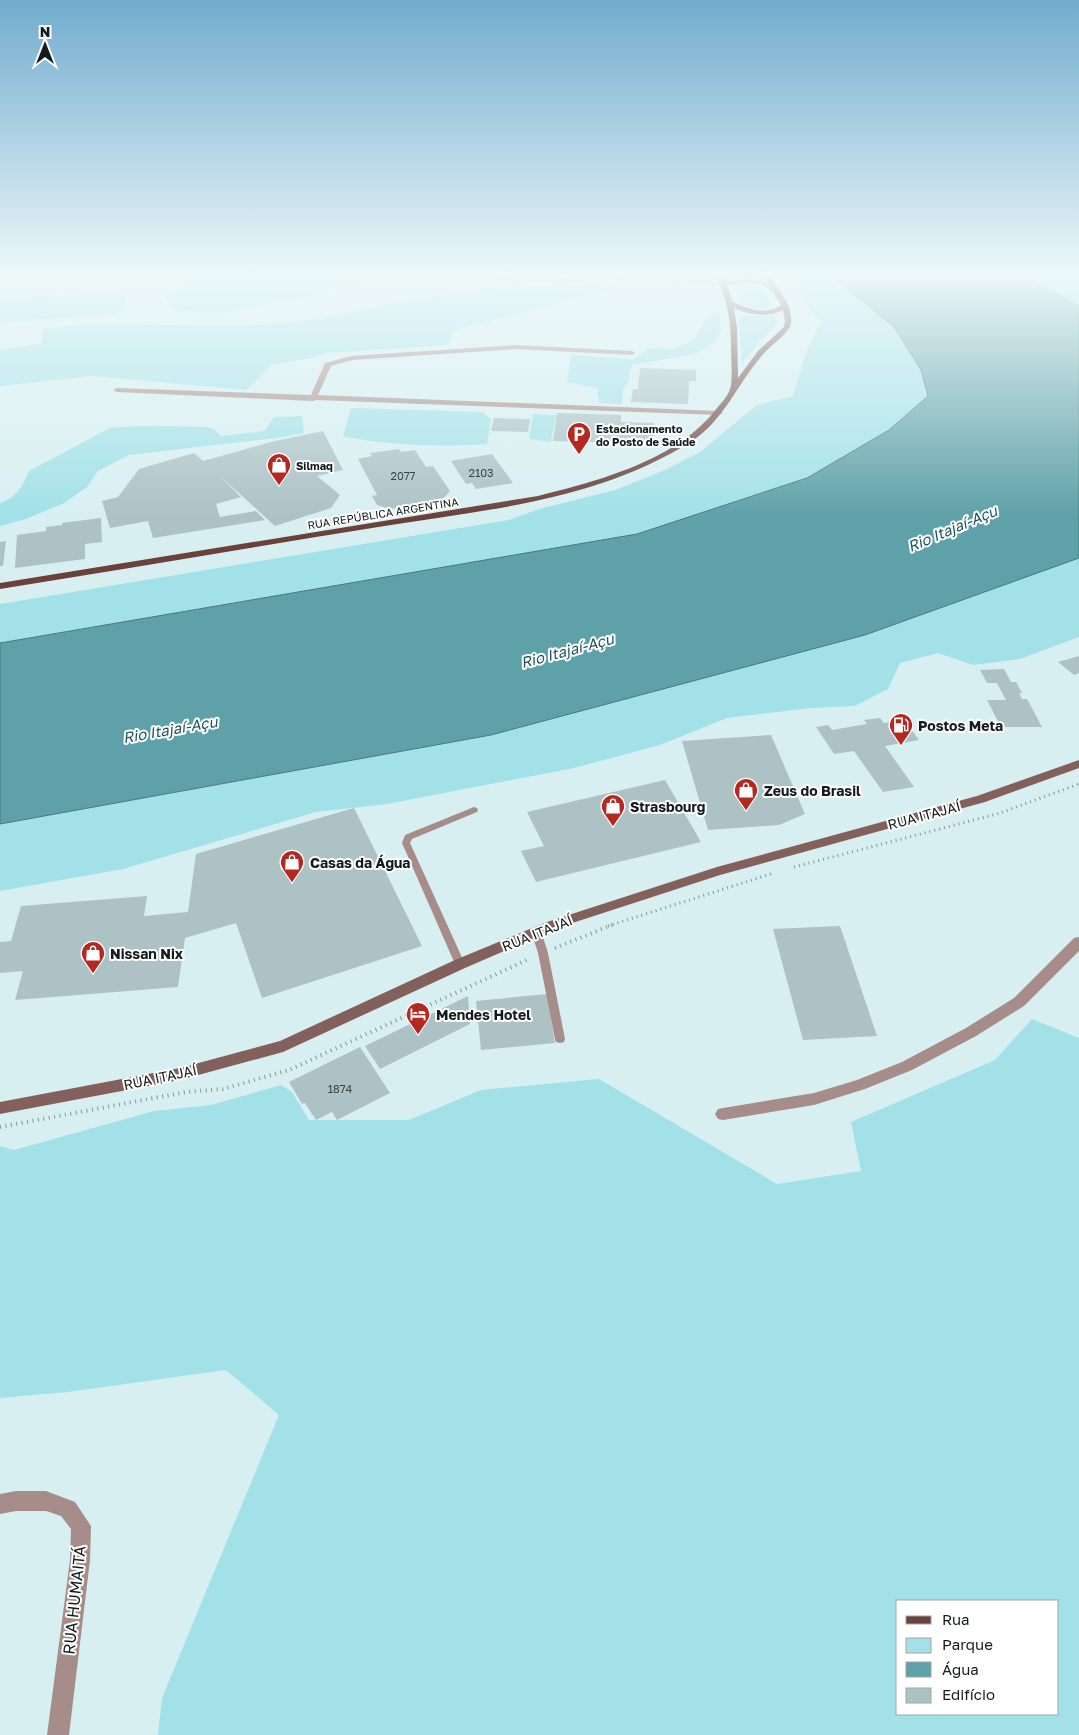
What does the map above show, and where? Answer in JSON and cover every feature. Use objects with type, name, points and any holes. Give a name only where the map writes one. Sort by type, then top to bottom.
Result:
[{"type":"main road","name":"RUA REPÚBLICA ARGENTINA","points":[[734,355],[734,386]]},
{"type":"main road","name":"RUA REPÚBLICA ARGENTINA","points":[[0,586],[482,508],[554,494],[618,476],[657,459],[706,427],[719,413],[734,386],[759,355]]},
{"type":"main road","name":"RUA ITAJAÍ","points":[[0,1108],[180,1074],[283,1046],[460,964],[536,932],[717,871],[981,799],[1079,764]]},
{"type":"street","points":[[313,399],[328,365],[351,358],[396,355]]},
{"type":"street","points":[[117,390],[313,399],[719,413]]},
{"type":"street","points":[[723,1114],[814,1099],[860,1085],[907,1066],[971,1032],[1019,1002],[1079,942]]},
{"type":"street","name":"RUA HUMAITÁ","points":[[0,1504],[16,1501],[46,1501],[68,1509],[81,1526],[80,1560],[58,1735]]},
{"type":"lane","points":[[460,964],[406,843],[408,837],[474,810]]},
{"type":"lane","points":[[536,932],[543,953],[560,1039]]},
{"type":"path","points":[[790,868],[997,814],[1079,784]]},
{"type":"path","points":[[0,1127],[186,1092],[223,1089],[289,1070],[543,953],[614,924],[782,870]]},
{"type":"green space","points":[[0,355],[320,355],[273,364],[246,390],[92,376],[0,386]]},
{"type":"green space","points":[[571,355],[633,359],[639,355],[687,355],[633,365],[630,369],[629,381],[623,389],[622,404],[599,403],[597,388],[567,382]]},
{"type":"green space","points":[[741,355],[749,355],[742,364]]},
{"type":"green space","points":[[805,355],[912,355],[921,370],[928,396],[889,430],[807,478],[637,534],[0,643],[0,604],[509,520],[539,509],[615,490],[665,470],[700,452],[757,405],[793,396]]},
{"type":"green space","points":[[351,408],[482,412],[491,419],[487,444],[415,445],[343,436]]},
{"type":"green space","points":[[533,414],[556,415],[551,442],[529,439]]},
{"type":"green space","points":[[302,416],[304,433],[129,455],[98,471],[87,487],[64,503],[26,519],[0,526],[0,503],[15,495],[29,471],[110,428],[142,426],[206,427],[214,429],[221,436],[265,431],[274,417]]},
{"type":"green space","points":[[1079,558],[1079,637],[1020,659],[973,665],[938,653],[900,663],[888,689],[855,706],[811,708],[727,718],[660,745],[574,768],[387,804],[316,812],[123,869],[0,891],[0,824],[491,735],[865,635]]},
{"type":"green space","points":[[1032,1019],[1079,1038],[1079,1735],[158,1735],[162,1698],[279,1415],[226,1370],[68,1392],[0,1398],[0,1146],[14,1150],[154,1111],[211,1105],[281,1085],[292,1092],[309,1120],[409,1120],[481,1090],[599,1079],[777,1184],[861,1171],[851,1122],[995,1060]]},
{"type":"water","name":"Rio Itajaí-Açu","points":[[912,355],[1079,355],[1079,558],[865,635],[491,735],[0,824],[0,643],[637,534],[807,478],[889,430],[928,396],[921,370]]},
{"type":"building","points":[[640,368],[696,370],[696,381],[689,381],[688,404],[631,402],[633,389],[638,389]]},
{"type":"building","points":[[557,413],[621,415],[621,422],[654,423],[654,444],[553,441]]},
{"type":"building","points":[[494,418],[530,419],[528,432],[491,431]]},
{"type":"building","points":[[323,431],[343,470],[317,476],[340,495],[331,508],[275,526],[218,474],[241,497],[216,504],[220,517],[256,511],[265,520],[153,538],[148,521],[110,528],[102,501],[118,497],[139,469],[194,453],[203,461],[275,441]]},
{"type":"building","points":[[399,449],[401,452],[415,450],[426,467],[433,466],[450,491],[442,500],[390,509],[377,505],[372,496],[377,495],[358,459],[372,456],[370,453]]},
{"type":"building","points":[[492,454],[513,483],[476,489],[472,483],[466,484],[451,461]]},
{"type":"building","points":[[101,518],[102,542],[85,544],[85,559],[15,568],[17,535],[46,531],[46,527],[62,525],[62,523]]},
{"type":"building","points":[[6,541],[3,566],[0,566],[0,542]]},
{"type":"building","points":[[1079,656],[1079,673],[1074,675],[1058,662]]},
{"type":"building","points":[[1004,669],[1011,682],[1016,682],[1022,693],[1019,693],[1022,699],[1027,699],[1042,727],[1001,727],[987,700],[1006,700],[997,683],[987,683],[980,670]]},
{"type":"building","points":[[880,718],[884,723],[904,720],[919,740],[885,746],[914,787],[883,792],[854,751],[834,754],[816,727],[828,725],[832,730],[867,724],[864,720]]},
{"type":"building","points":[[771,735],[805,814],[779,825],[708,830],[682,741]]},
{"type":"building","name":"Strasbourg","points":[[665,780],[701,842],[536,882],[521,851],[544,846],[527,812]]},
{"type":"building","name":"Casas da Água","points":[[354,808],[422,946],[262,998],[236,923],[185,938],[178,987],[15,1000],[23,971],[0,973],[0,942],[11,941],[21,906],[147,896],[144,916],[188,912],[196,854]]},
{"type":"building","points":[[840,926],[877,1036],[803,1040],[773,929]]},
{"type":"building","points":[[547,994],[555,1043],[481,1050],[476,1001]]},
{"type":"building","name":"Mendes Hotel","points":[[468,996],[470,1024],[380,1069],[365,1046]]},
{"type":"building","points":[[360,1047],[390,1093],[337,1120],[332,1112],[316,1120],[305,1103],[302,1104],[289,1082]]},
{"type":"place","name":"Estacionamento do Posto de Saúde","points":[[579,455]]},
{"type":"place","name":"Silmaq","points":[[279,486]]},
{"type":"place","name":"Postos Meta","points":[[901,746]]},
{"type":"place","name":"Zeus do Brasil","points":[[746,811]]},
{"type":"place","name":"Strasbourg","points":[[613,827]]},
{"type":"place","name":"Casas da Água","points":[[292,883]]},
{"type":"place","name":"Nissan Nix","points":[[93,974]]},
{"type":"place","name":"Mendes Hotel","points":[[418,1035]]}]
